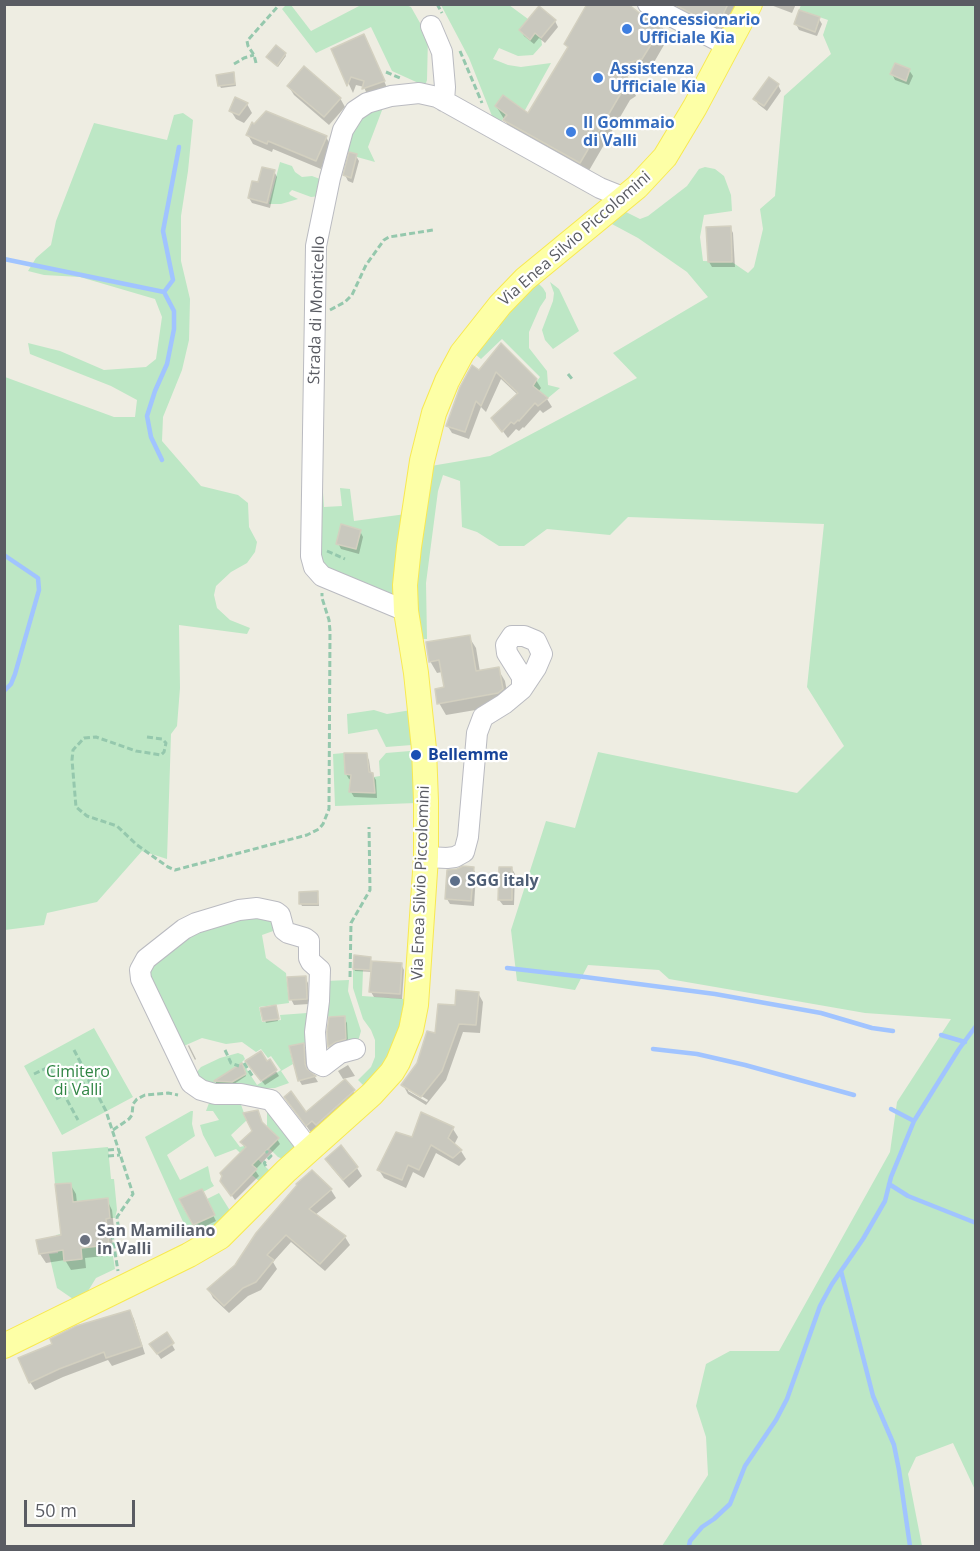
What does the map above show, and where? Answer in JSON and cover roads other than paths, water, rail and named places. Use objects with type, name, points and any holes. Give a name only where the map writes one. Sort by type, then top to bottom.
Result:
[{"type":"main road","name":"Via Enea Silvio Piccolomini","points":[[4,1346],[216,1240],[309,1149],[372,1094],[392,1072],[403,1054],[416,1005],[426,857],[424,749],[416,673],[406,611],[405,585],[425,445],[436,405],[456,363],[485,321],[514,289],[624,198],[653,171],[669,150],[695,107],[750,4]]},
{"type":"street","points":[[648,4],[728,46]]},
{"type":"street","points":[[437,22],[442,52],[444,101]]},
{"type":"street","name":"Strada di Monticello","points":[[406,611],[322,576],[314,567],[311,556],[316,246],[333,168],[348,120],[355,111],[367,104],[391,96],[419,93],[436,97],[600,188],[624,198]]},
{"type":"street","points":[[426,857],[455,857],[464,852],[468,837],[477,733],[483,717],[504,705],[522,689]]},
{"type":"street","points":[[309,1149],[271,1100],[241,1094],[214,1094],[201,1090],[191,1083],[141,979],[140,970],[146,959],[184,929],[196,923],[239,910],[257,908],[276,912],[280,915],[284,930],[309,941],[309,958],[320,970],[315,1032],[317,1063],[323,1066],[340,1053],[355,1050]]},
{"type":"waterway","points":[[164,292],[173,280],[163,231],[179,147]]},
{"type":"waterway","points":[[4,259],[164,292],[174,311],[174,329],[167,364],[147,416],[151,437],[162,460]]},
{"type":"waterway","points":[[4,555],[38,578],[39,590],[15,674],[11,684],[4,691]]},
{"type":"waterway","points":[[507,968],[715,994],[821,1013],[872,1028],[893,1031]]},
{"type":"waterway","points":[[689,1546],[690,1541],[702,1527],[730,1504],[745,1466],[776,1420],[787,1399],[820,1306],[885,1201],[891,1177],[914,1121],[976,1026]]},
{"type":"waterway","points":[[941,1035],[965,1042]]},
{"type":"waterway","points":[[653,1049],[697,1054],[854,1095]]},
{"type":"waterway","points":[[891,1109],[914,1121]]},
{"type":"waterway","points":[[889,1184],[908,1196],[976,1223]]},
{"type":"waterway","points":[[841,1271],[873,1396],[894,1445],[910,1546]]},
{"type":"place","name":"Concessionario Ufficiale Kia","points":[[627,29]]},
{"type":"place","name":"Assistenza Ufficiale Kia","points":[[598,78]]},
{"type":"place","name":"Il Gommaio di Valli","points":[[571,132]]},
{"type":"place","name":"Bellemme","points":[[416,755]]},
{"type":"place","name":"SGG italy","points":[[455,881]]},
{"type":"place","name":"San Mamiliano in Valli","points":[[85,1240]]},
{"type":"park label","name":"Cimitero di Valli","points":[[78,1081]]}]
